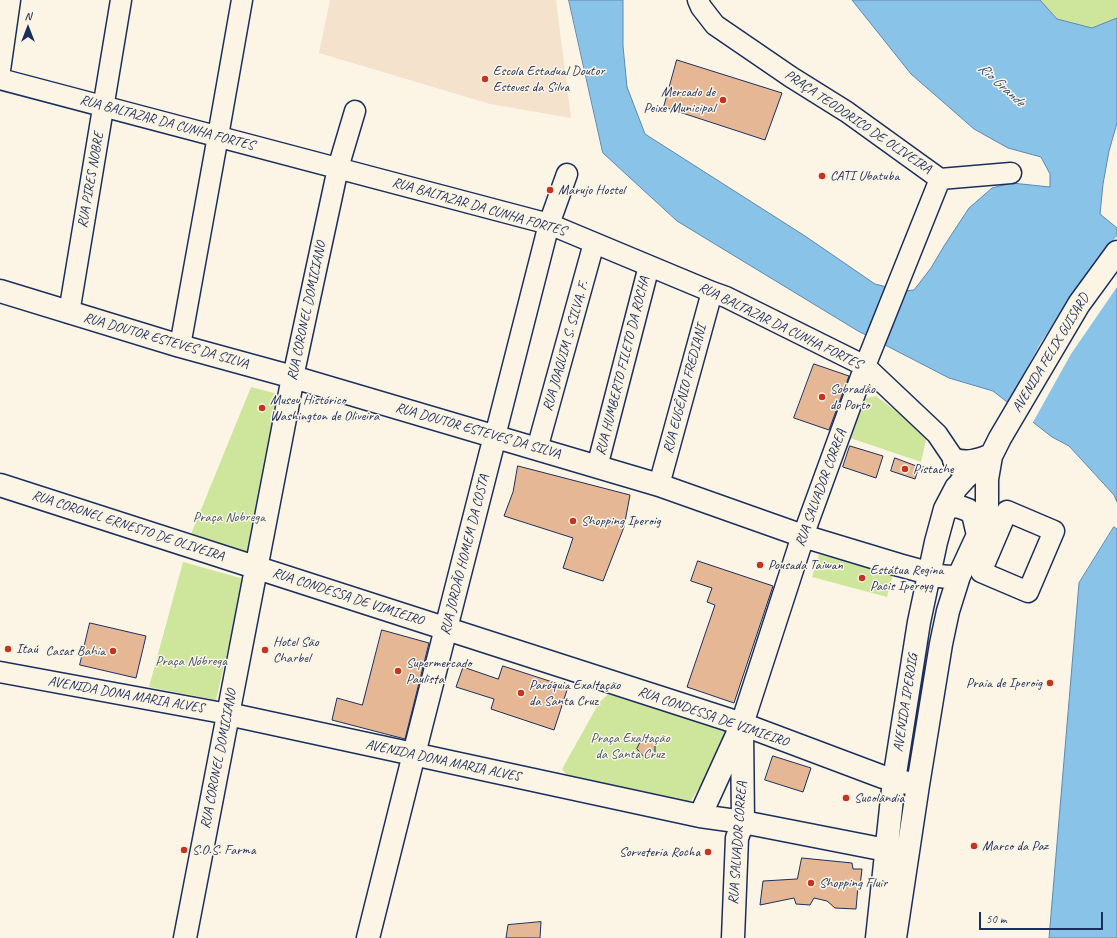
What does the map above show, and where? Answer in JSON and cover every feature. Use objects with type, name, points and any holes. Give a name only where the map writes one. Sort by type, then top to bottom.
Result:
[{"type":"street","points":[[0,70],[10,0]]},
{"type":"street","name":"RUA PIRES NOBRE","points":[[69,313],[121,0]]},
{"type":"street","points":[[180,346],[242,0]]},
{"type":"street","name":"PRAÇA TEODORICO DE OLIVEIRA","points":[[698,0],[701,7],[715,25],[791,77],[847,112],[940,179],[867,361]]},
{"type":"street","name":"RUA BALTAZAR DA CUNHA FORTES","points":[[0,78],[549,224],[726,297],[867,361],[936,434],[960,468]]},
{"type":"street","name":"RUA CORONEL DOMICIANO","points":[[185,938],[293,377],[338,168],[355,111]]},
{"type":"street","points":[[940,179],[1011,173]]},
{"type":"street","name":"RUA JORDÃO HOMEM DA COSTA","points":[[368,938],[549,224],[567,174]]},
{"type":"street","name":"RUA JOAQUIM S. SILVA. F.","points":[[537,449],[594,243]]},
{"type":"street","name":"AVENIDA FELIX GUISARD","points":[[997,509],[987,479],[995,447],[1079,304],[1117,252]]},
{"type":"street","name":"RUA HUMBERTO FILETO DA ROCHA","points":[[597,467],[649,266]]},
{"type":"street","name":"RUA DOUTOR ESTEVES DA SILVA","points":[[0,291],[180,346],[293,377],[659,485],[804,536],[929,574],[949,577],[959,576]]},
{"type":"street","name":"RUA EUGÊNIO FREDIANI","points":[[659,485],[712,292]]},
{"type":"street","name":"RUA SALVADOR CORREA","points":[[700,816],[742,724],[804,536],[867,361]]},
{"type":"street","name":"AVENIDA FELIX GUISARD","points":[[960,468],[995,447]]},
{"type":"street","points":[[960,468],[997,509]]},
{"type":"street","name":"AVENIDA IPEROIG","points":[[877,938],[894,780],[919,622],[936,542],[945,509],[956,488],[960,468]]},
{"type":"street","name":"RUA CORONEL ERNESTO DE OLIVEIRA","points":[[0,485],[256,568]]},
{"type":"street","points":[[945,509],[954,506],[968,510],[973,514],[978,535]]},
{"type":"street","name":"AVENIDA IPEROIG","points":[[895,938],[918,785],[941,644],[948,611],[959,576],[978,535],[997,509]]},
{"type":"street","name":"RUA CONDESSA DE VIMIEIRO","points":[[256,568],[742,724],[894,780],[918,785]]},
{"type":"street","name":"AVENIDA DONA MARIA ALVES","points":[[0,672],[228,714],[700,816],[743,822],[886,850]]},
{"type":"street","name":"RUA SALVADOR CORREA","points":[[733,938],[737,838],[743,822],[742,724]]},
{"type":"shaded area","name":"Escola Estadual Doutor Esteves da Silva","points":[[330,0],[556,0],[571,118],[490,104],[319,53]]},
{"type":"green space","points":[[1040,0],[1117,0],[1117,18],[1092,28],[1057,19]]},
{"type":"green space","name":"Praça Nobrega","points":[[251,387],[282,395],[252,556],[191,534]]},
{"type":"green space","points":[[876,396],[927,435],[921,462],[850,438],[862,399]]},
{"type":"green space","points":[[819,554],[893,575],[887,597],[812,577]]},
{"type":"green space","name":"Praça Nóbrega","points":[[183,562],[244,579],[216,700],[149,687]]},
{"type":"green space","name":"Praça Exaltação da Santa Cruz","points":[[608,694],[724,729],[728,741],[689,804],[567,775],[562,769],[599,703]]},
{"type":"water","name":"Rio Grande","points":[[569,0],[623,0],[623,46],[627,87],[645,134],[805,236],[875,284],[903,291],[914,290],[931,268],[969,208],[992,188],[1012,183],[1050,187],[1050,174],[1041,157],[1008,148],[974,129],[911,74],[852,0],[1040,0],[1057,19],[1092,28],[1117,18],[1117,123],[1109,151],[1103,184],[1100,214],[1117,228],[1117,502],[1114,495],[1069,446],[1052,437],[993,391],[949,378],[858,331],[677,221],[603,153]]},
{"type":"water","points":[[1114,527],[1117,529],[1117,938],[1049,938],[1079,583]]},
{"type":"pier","points":[[1117,236],[1117,287],[1071,354],[1032,424],[1007,405],[1040,344],[1082,280]]},
{"type":"building","name":"Mercado de Peixe Municipal","points":[[677,60],[782,93],[765,140],[664,107]]},
{"type":"building","name":"Sobradão do Porto","points":[[814,364],[849,376],[829,430],[794,418]]},
{"type":"building","points":[[850,446],[883,456],[876,478],[843,467]]},
{"type":"building","points":[[895,458],[919,467],[915,479],[891,471]]},
{"type":"building","name":"Shopping Iperoig","points":[[518,466],[630,495],[624,527],[603,581],[563,568],[573,538],[504,516],[513,492]]},
{"type":"building","points":[[698,561],[773,586],[734,703],[687,687],[715,605],[707,602],[712,588],[691,581]]},
{"type":"building","name":"Casas Bahia","points":[[90,623],[146,636],[136,678],[80,665]]},
{"type":"building","name":"Supermercado Paulista","points":[[382,630],[429,643],[405,739],[332,720],[337,698],[362,705]]},
{"type":"building","name":"Paróquia Exaltação da Santa Cruz","points":[[503,666],[568,687],[554,730],[491,709],[494,699],[456,687],[463,667],[498,679]]},
{"type":"building","points":[[642,739],[655,742],[655,753],[645,758],[637,749]]},
{"type":"building","points":[[773,756],[811,768],[803,792],[765,780]]},
{"type":"building","name":"Shopping Fluir","points":[[802,858],[852,863],[853,869],[862,869],[860,886],[858,886],[856,909],[835,908],[827,901],[814,898],[810,905],[796,904],[794,898],[760,905],[763,881],[797,879]]},
{"type":"building","points":[[541,922],[540,938],[506,938],[508,925]]},
{"type":"place","name":"Escola Estadual Doutor Esteves da Silva","points":[[485,79]]},
{"type":"place","name":"Mercado de Peixe Municipal","points":[[723,100]]},
{"type":"place","name":"CATI Ubatuba","points":[[822,176]]},
{"type":"place","name":"Marujo Hostel","points":[[550,190]]},
{"type":"place","name":"Sobradão do Porto","points":[[822,397]]},
{"type":"place","name":"Museu Histórico Washington de Oliveira","points":[[262,408]]},
{"type":"place","name":"Pistache","points":[[905,469]]},
{"type":"place","name":"Shopping Iperoig","points":[[573,521]]},
{"type":"place","name":"Pousada Taiwan","points":[[760,565]]},
{"type":"place","name":"Estátua Regina Pacis Iperoyg","points":[[862,578]]},
{"type":"place","name":"Itaú","points":[[8,649]]},
{"type":"place","name":"Hotel São Charbel","points":[[265,650]]},
{"type":"place","name":"Casas Bahia","points":[[113,651]]},
{"type":"place","name":"Supermercado Paulista","points":[[398,671]]},
{"type":"place","name":"Praia de Iperoig","points":[[1050,683]]},
{"type":"place","name":"Paróquia Exaltação da Santa Cruz","points":[[521,693]]},
{"type":"place","name":"Sucolândia","points":[[846,798]]},
{"type":"place","name":"Marco da Paz","points":[[974,846]]},
{"type":"place","name":"S.O.S. Farma","points":[[184,850]]},
{"type":"place","name":"Sorveteria Rocha","points":[[708,852]]},
{"type":"place","name":"Shopping Fluir","points":[[811,883]]}]
